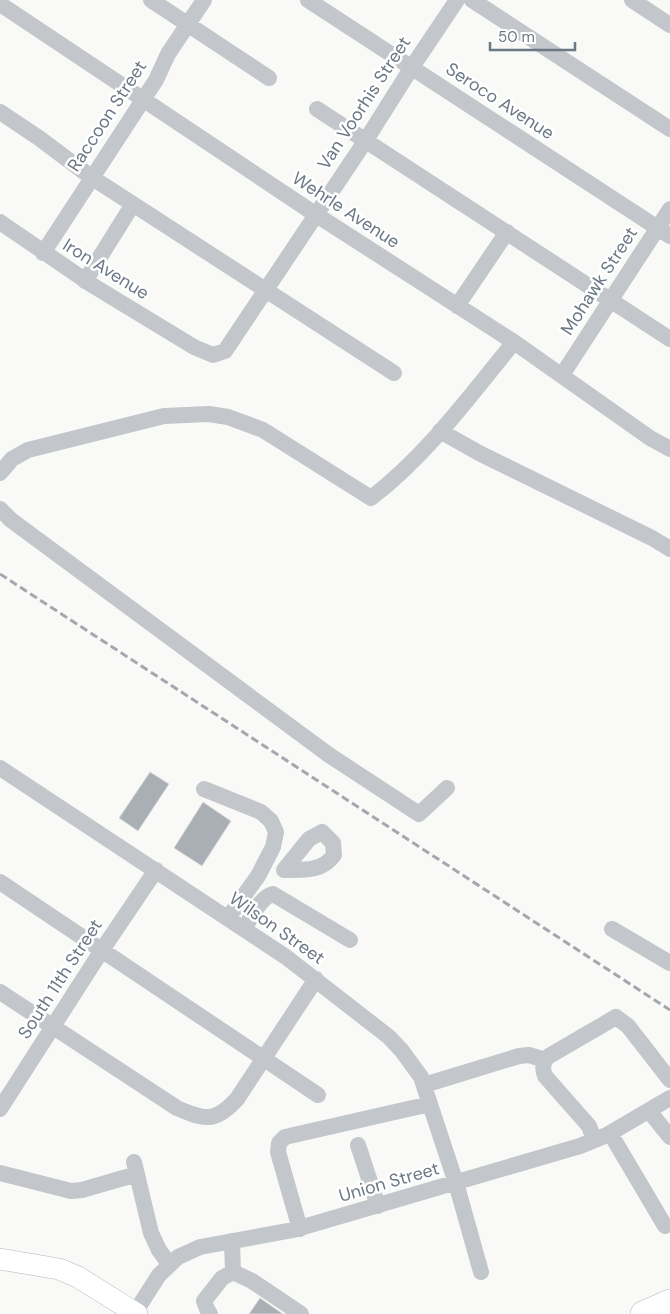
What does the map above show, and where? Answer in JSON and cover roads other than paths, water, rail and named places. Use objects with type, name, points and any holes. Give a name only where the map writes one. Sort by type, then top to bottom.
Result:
[{"type":"highway","points":[[644,1314],[670,1302]]},
{"type":"main road","points":[[0,1259],[59,1269],[78,1277],[135,1314]]},
{"type":"street","points":[[151,0],[269,78]]},
{"type":"street","name":"Raccoon Street","points":[[43,253],[156,80],[168,54],[204,0]]},
{"type":"street","name":"Seroco Avenue","points":[[308,0],[664,232]]},
{"type":"street","name":"Van Voorhis Street","points":[[194,347],[213,355],[225,350],[366,140],[457,0]]},
{"type":"street","points":[[472,0],[670,129]]},
{"type":"street","points":[[632,0],[670,25]]},
{"type":"street","name":"Wehrle Avenue","points":[[0,4],[315,214],[514,342],[650,438],[670,449]]},
{"type":"street","points":[[317,109],[670,339]]},
{"type":"street","points":[[0,112],[39,138],[91,177],[394,373]]},
{"type":"street","points":[[86,281],[133,204]]},
{"type":"street","name":"Mohawk Street","points":[[562,375],[610,300],[664,232],[670,209]]},
{"type":"street","name":"Iron Avenue","points":[[0,222],[86,281],[194,347]]},
{"type":"street","points":[[457,306],[507,232]]},
{"type":"street","points":[[0,473],[12,459],[28,450],[164,416],[209,414],[228,417],[263,430],[371,498],[413,460],[440,431],[514,342]]},
{"type":"street","points":[[440,431],[479,453],[652,538],[670,549]]},
{"type":"street","points":[[0,509],[18,526],[330,755],[419,814],[447,788]]},
{"type":"street","name":"Wilson Street","points":[[2,775],[156,870],[228,918],[316,979],[345,1004],[389,1036],[413,1064],[421,1077],[456,1183],[481,1272]]},
{"type":"street","points":[[204,789],[261,812],[271,821],[276,832],[273,847],[258,876],[228,918]]},
{"type":"street","name":"South 11th Street","points":[[0,1109],[156,870]]},
{"type":"street","points":[[244,929],[284,870]]},
{"type":"street","points":[[0,882],[318,1095]]},
{"type":"street","points":[[267,895],[273,894],[350,940]]},
{"type":"street","points":[[612,929],[670,963]]},
{"type":"street","points":[[0,992],[177,1108],[196,1116],[214,1118],[229,1108],[237,1099],[316,979]]},
{"type":"street","points":[[594,1140],[589,1126],[545,1076],[542,1068],[545,1060],[616,1017],[628,1026],[670,1080]]},
{"type":"street","points":[[424,1085],[519,1056],[529,1055],[545,1060]]},
{"type":"street","name":"Union Street","points":[[135,1314],[151,1286],[169,1264],[178,1257],[200,1247],[300,1229],[580,1146],[610,1133],[670,1098]]},
{"type":"street","points":[[300,1229],[278,1152],[279,1143],[285,1138],[430,1104]]},
{"type":"street","points":[[649,1111],[670,1137]]},
{"type":"street","points":[[610,1133],[665,1226]]},
{"type":"street","points":[[358,1144],[378,1206]]},
{"type":"street","points":[[0,1173],[71,1191],[82,1190],[135,1168],[151,1233],[169,1264]]},
{"type":"street","points":[[232,1241],[233,1272]]},
{"type":"street","points":[[210,1314],[204,1301],[222,1278],[233,1272]]},
{"type":"street","points":[[233,1272],[301,1314]]},
{"type":"railway","points":[[0,574],[670,1010]]}]
